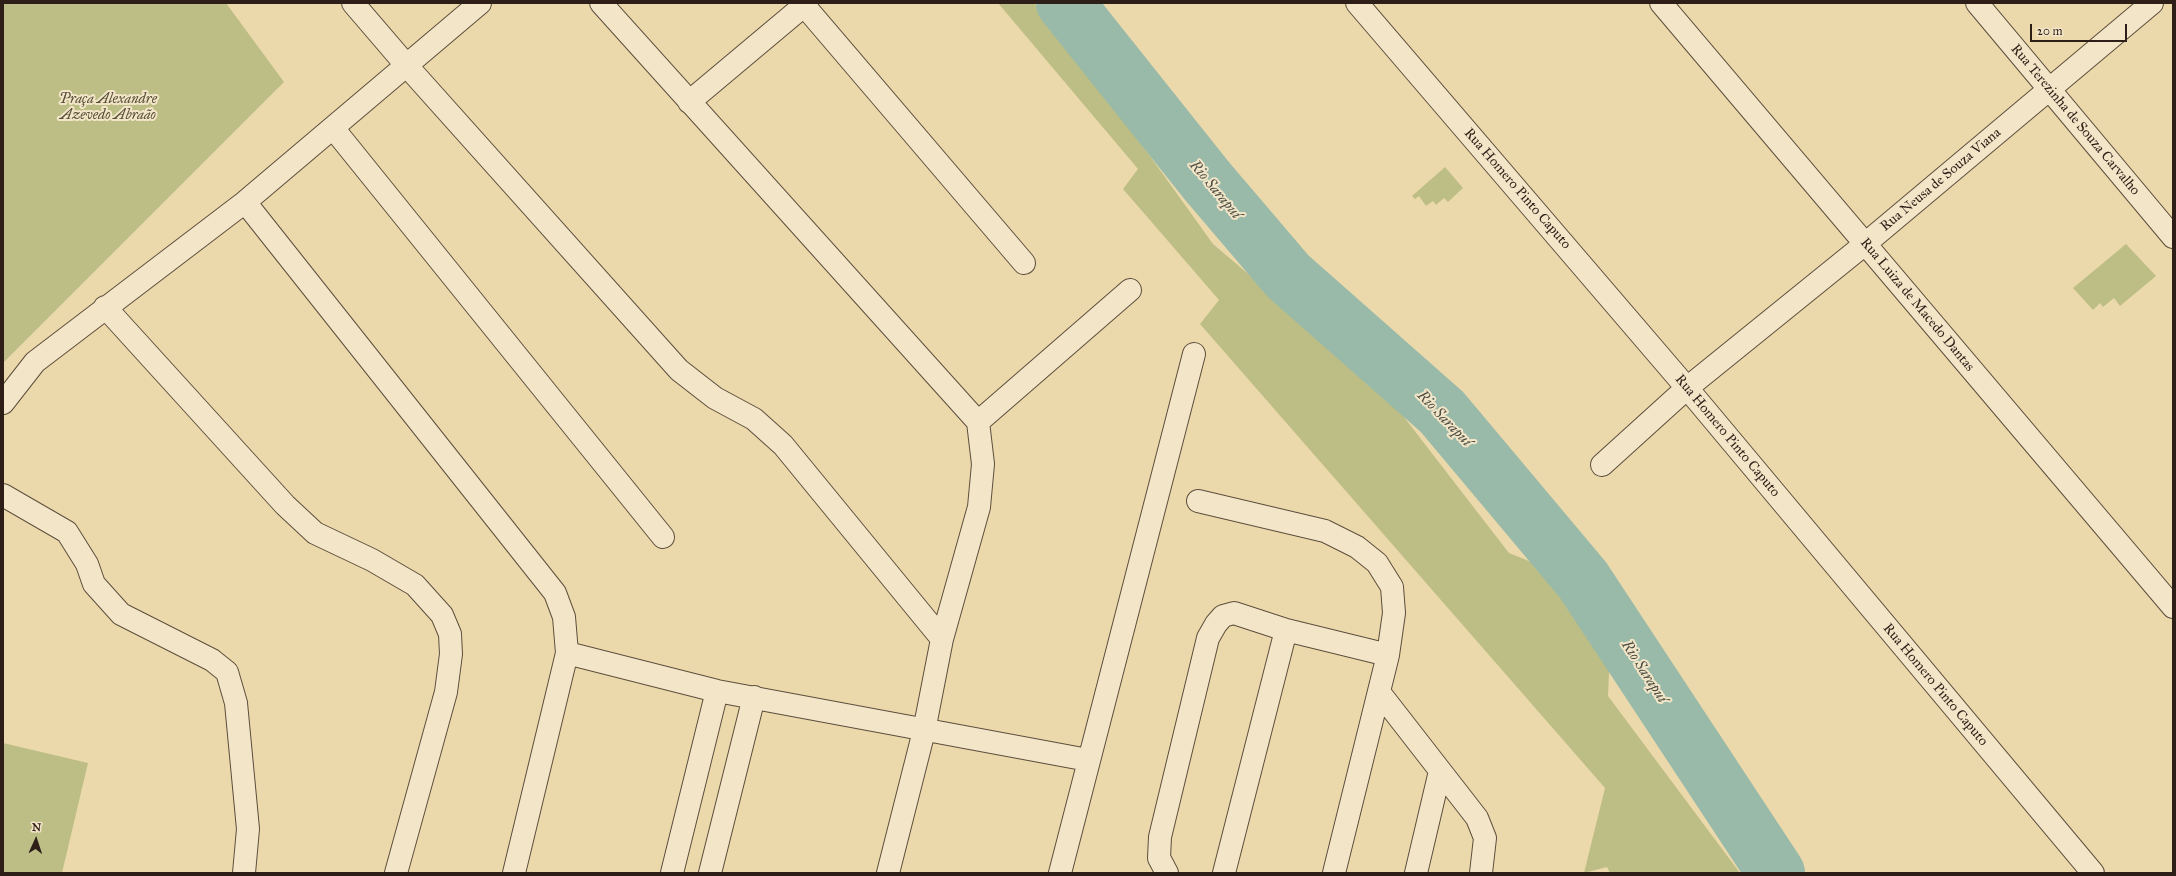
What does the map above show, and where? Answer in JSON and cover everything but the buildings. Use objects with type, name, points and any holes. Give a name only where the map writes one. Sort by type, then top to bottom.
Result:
[{"type":"street","points":[[353,3],[407,66],[679,370],[715,398],[754,419],[783,445],[942,639]]},
{"type":"street","points":[[3,403],[35,362],[246,202],[480,3]]},
{"type":"street","points":[[601,3],[978,422],[983,464],[979,507],[942,639],[924,731],[888,873]]},
{"type":"street","name":"Rua Homero Pinto Caputo","points":[[1357,3],[1687,388],[2093,873]]},
{"type":"street","name":"Rua Luiza de Macedo Dantas","points":[[1661,3],[2173,607]]},
{"type":"street","name":"Rua Terezinha de Souza Carvalho","points":[[1977,3],[2050,88],[2173,237]]},
{"type":"street","name":"Rua Neusa de Souza Viana","points":[[1602,465],[1687,388],[1865,244],[2152,3]]},
{"type":"street","points":[[689,102],[804,4],[1024,263]]},
{"type":"street","points":[[333,128],[663,537]]},
{"type":"street","points":[[246,202],[555,593],[564,617],[568,653],[514,873]]},
{"type":"street","points":[[978,422],[1130,290]]},
{"type":"street","points":[[106,307],[285,505],[315,533],[372,560],[415,585],[442,615],[450,634],[451,654],[446,692],[396,873]]},
{"type":"street","points":[[1060,873],[1194,354]]},
{"type":"street","points":[[3,496],[67,532],[86,564],[94,584],[121,614],[212,660],[227,672],[236,703],[248,829],[244,873]]},
{"type":"street","points":[[1198,501],[1324,531],[1357,547],[1377,564],[1392,587],[1394,613],[1388,655],[1334,873]]},
{"type":"street","points":[[1167,873],[1159,858],[1160,837],[1208,638],[1216,624],[1223,616],[1234,613],[1286,630],[1388,655]]},
{"type":"street","points":[[1224,873],[1286,630]]},
{"type":"street","points":[[568,653],[717,691],[924,731],[1088,760]]},
{"type":"street","points":[[672,873],[717,691]]},
{"type":"street","points":[[1379,692],[1476,818],[1485,838],[1481,873]]},
{"type":"street","points":[[710,873],[754,697]]},
{"type":"street","points":[[1416,873],[1440,771]]},
{"type":"green space","name":"Praça Alexandre Azevedo Abraão","points":[[3,3],[226,3],[284,82],[3,363]]},
{"type":"green space","points":[[998,3],[1034,3],[1064,36],[1213,244],[1380,386],[1509,553],[1561,574],[1610,651],[1608,696],[1740,873],[1610,873],[1607,867],[1584,873],[1605,788],[1200,324],[1219,300],[1123,189],[1138,169]]},
{"type":"green space","points":[[1445,167],[1463,188],[1448,202],[1444,198],[1436,205],[1433,201],[1426,206],[1419,196],[1415,199],[1412,196]]},
{"type":"green space","points":[[2126,244],[2156,276],[2120,306],[2114,298],[2103,307],[2100,303],[2093,310],[2073,288]]},
{"type":"green space","points":[[3,743],[88,763],[62,873],[3,873]]},
{"type":"waterway","name":"Rio Sarapuí","points":[[1065,3],[1207,181],[1288,276],[1442,412],[1583,580],[1776,873]]}]
